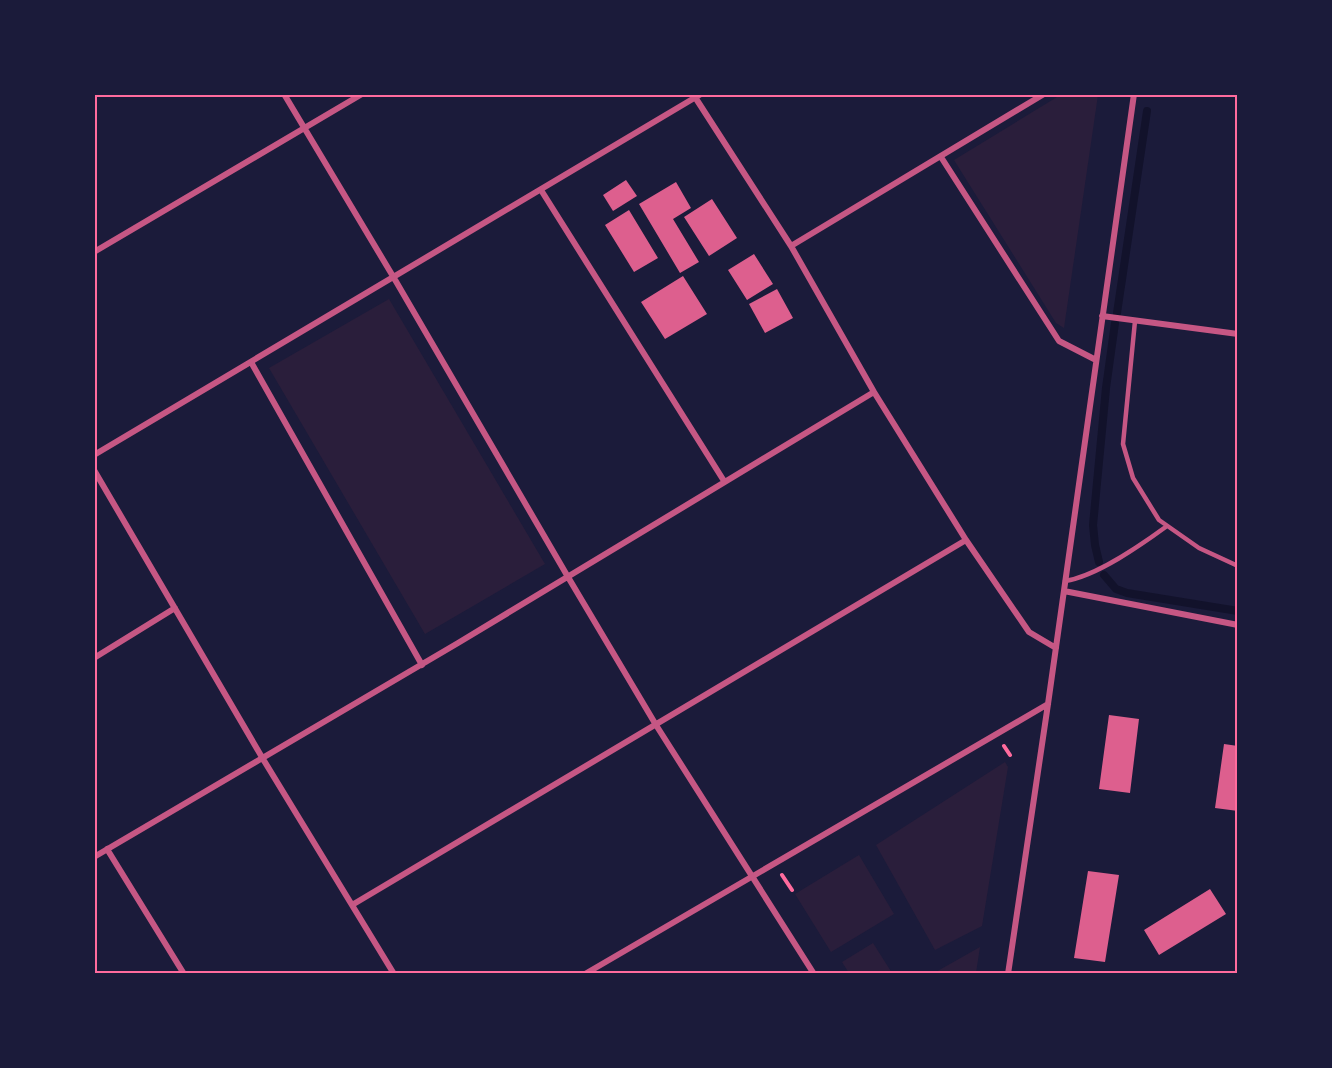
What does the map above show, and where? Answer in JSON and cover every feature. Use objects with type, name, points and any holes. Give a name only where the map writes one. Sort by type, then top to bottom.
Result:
[{"type":"street","points":[[284,94],[656,724],[814,974]]},
{"type":"street","points":[[94,252],[362,94]]},
{"type":"street","points":[[791,246],[1044,94]]},
{"type":"street","points":[[1008,974],[1134,94]]},
{"type":"street","points":[[94,455],[696,96],[791,246],[874,392],[966,540],[1029,632],[1056,648]]},
{"type":"street","points":[[941,156],[1059,341],[1096,360]]},
{"type":"street","points":[[541,190],[724,481]]},
{"type":"street","points":[[1102,316],[1238,334]]},
{"type":"street","points":[[251,362],[422,664]]},
{"type":"street","points":[[94,857],[263,759],[874,392]]},
{"type":"street","points":[[94,470],[263,759],[394,974]]},
{"type":"street","points":[[352,905],[966,540]]},
{"type":"street","points":[[1064,591],[1238,625]]},
{"type":"street","points":[[94,658],[175,609]]},
{"type":"street","points":[[585,974],[1048,704]]},
{"type":"street","points":[[108,849],[184,974]]},
{"type":"lane","points":[[1135,321],[1123,444],[1133,478],[1159,520],[1199,548],[1238,566]]},
{"type":"lane","points":[[1065,581],[1087,576],[1140,545],[1167,526]]},
{"type":"shaded area","points":[[1062,94],[1098,95],[1064,328],[1056,323],[954,160]]},
{"type":"shaded area","points":[[389,299],[545,564],[425,634],[269,368]]},
{"type":"shaded area","points":[[1005,762],[1008,767],[982,926],[935,950],[876,845]]},
{"type":"shaded area","points":[[859,855],[894,914],[831,952],[795,894]]},
{"type":"shaded area","points":[[873,943],[892,973],[849,973],[842,962]]},
{"type":"shaded area","points":[[980,947],[976,973],[934,973]]},
{"type":"building","points":[[626,180],[637,196],[613,211],[603,195]]},
{"type":"building","points":[[676,182],[691,208],[673,219],[699,262],[680,273],[639,204]]},
{"type":"building","points":[[712,199],[737,238],[709,256],[684,217]]},
{"type":"building","points":[[629,210],[658,258],[634,272],[605,225]]},
{"type":"building","points":[[754,254],[773,284],[747,300],[728,270]]},
{"type":"building","points":[[683,276],[707,314],[665,339],[641,302]]},
{"type":"building","points":[[777,289],[793,318],[765,333],[749,304]]},
{"type":"building","points":[[1109,715],[1139,719],[1130,793],[1099,789]]},
{"type":"building","points":[[1224,744],[1238,746],[1238,811],[1215,808]]},
{"type":"building","points":[[1088,871],[1119,875],[1105,962],[1074,958]]},
{"type":"building","points":[[1210,889],[1226,914],[1159,955],[1144,930]]},
{"type":"waterway","points":[[1117,313],[1147,111]]},
{"type":"waterway","points":[[1099,562],[1093,525],[1106,388],[1115,323]]},
{"type":"waterway","points":[[1104,575],[1116,589],[1127,593],[1238,611]]}]
